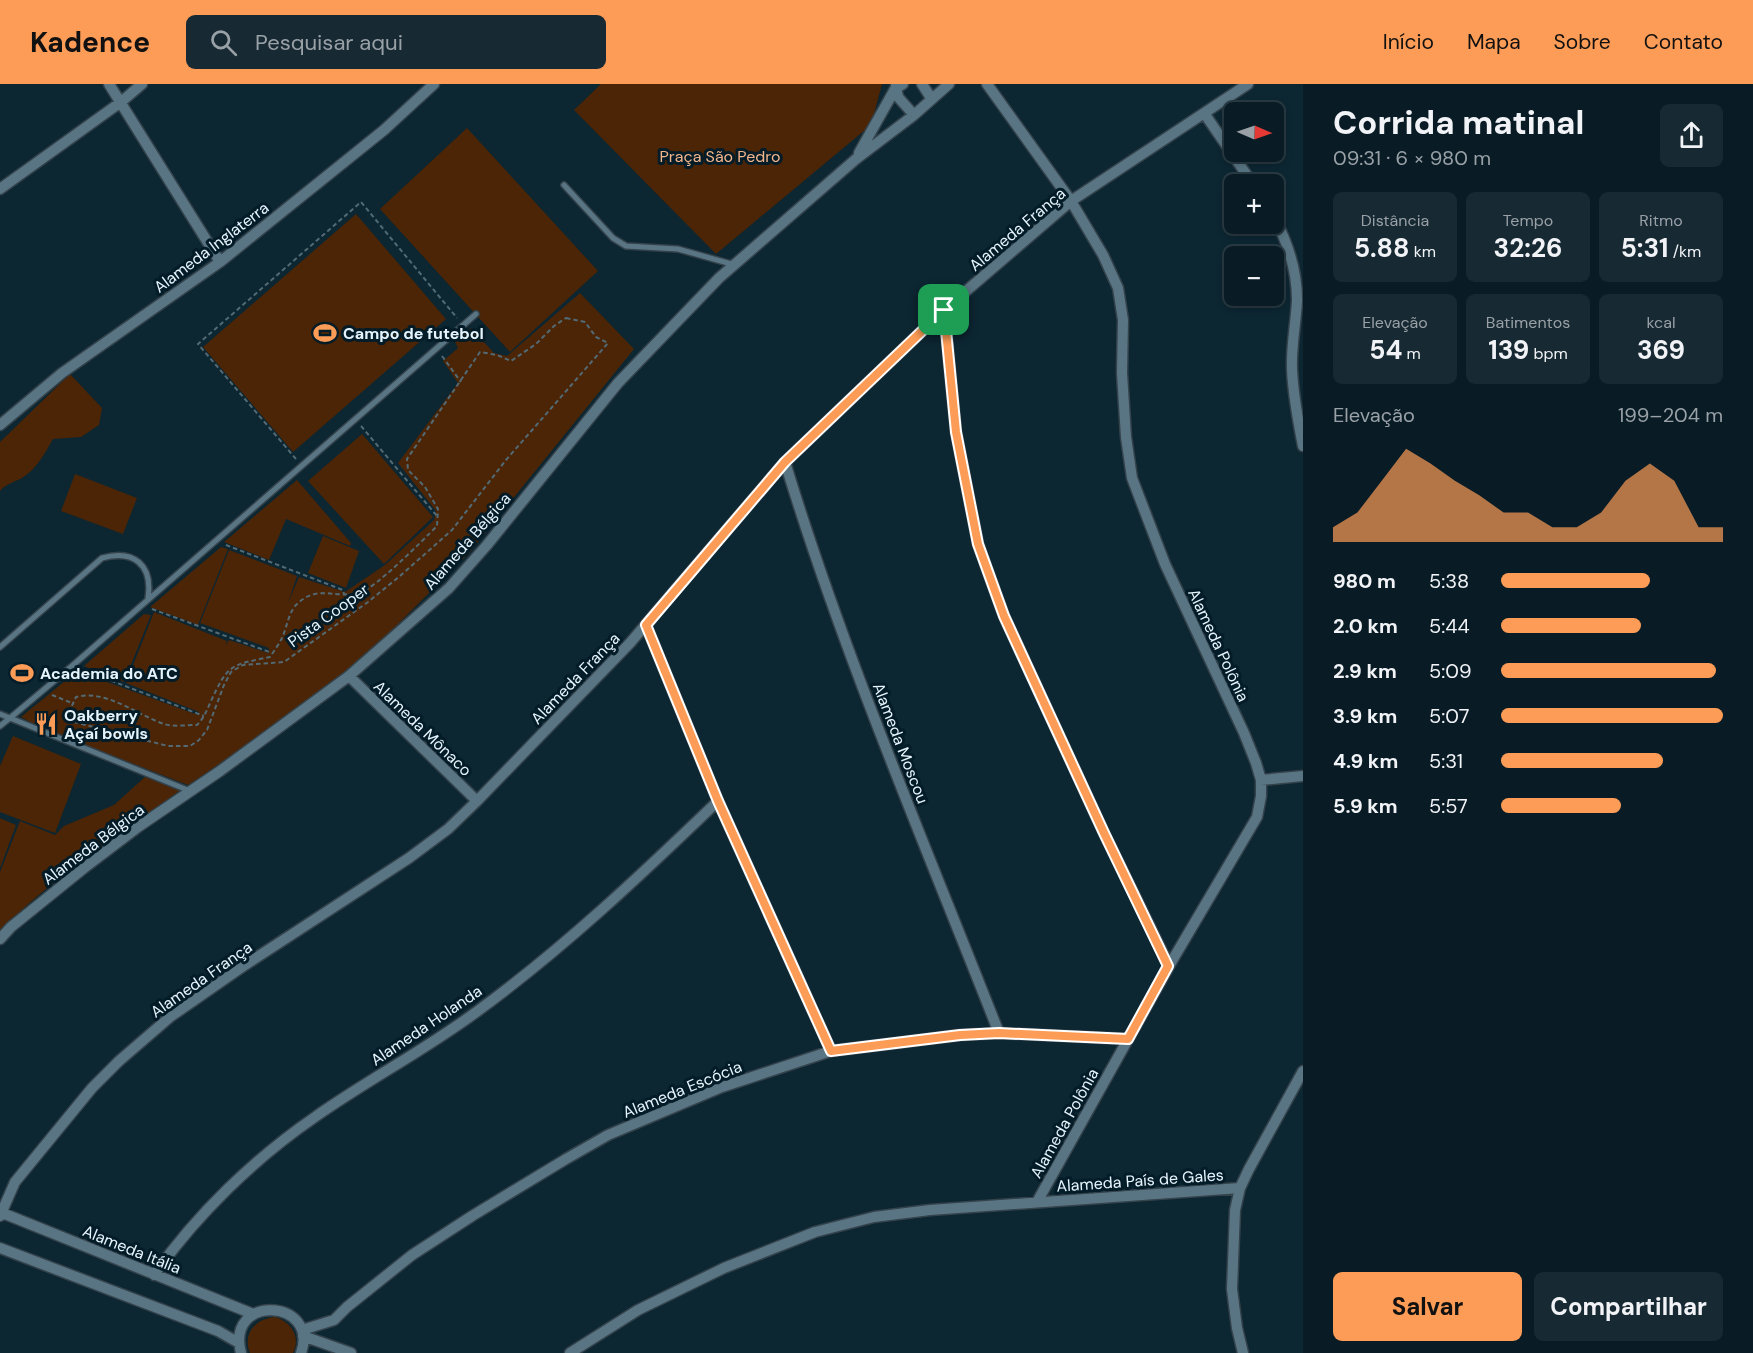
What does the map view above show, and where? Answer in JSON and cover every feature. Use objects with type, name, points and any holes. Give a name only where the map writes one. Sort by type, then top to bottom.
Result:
[{"type":"street","points":[[109,84],[220,262]]},
{"type":"street","points":[[0,189],[121,102],[142,84]]},
{"type":"street","name":"Alameda Inglaterra","points":[[0,425],[62,373],[220,262],[384,130],[434,84]]},
{"type":"street","points":[[922,84],[931,98]]},
{"type":"street","name":"Alameda Bélgica","points":[[0,939],[11,927],[138,827],[349,676],[449,588],[487,545],[618,383],[719,278],[856,159],[914,115],[949,84]]},
{"type":"street","name":"Alameda Polônia","points":[[987,84],[1071,201],[1103,255],[1118,288],[1123,320],[1122,373],[1126,437],[1132,478],[1165,564],[1244,733],[1262,780],[1257,817],[1168,966],[1037,1202]]},
{"type":"street","name":"Alameda França","points":[[0,1213],[15,1182],[92,1088],[170,1017],[409,858],[448,829],[646,625],[785,462],[944,310],[1071,201],[1248,84]]},
{"type":"street","points":[[898,86],[902,103],[914,115]]},
{"type":"street","points":[[856,159],[898,86]]},
{"type":"street","points":[[1204,113],[1246,174]]},
{"type":"street","points":[[1283,234],[1295,274],[1297,301],[1292,368],[1303,446]]},
{"type":"street","points":[[944,310],[956,432],[978,544],[1004,616],[1168,966]]},
{"type":"street","name":"Alameda Moscou","points":[[785,462],[811,547],[843,635],[999,1033]]},
{"type":"street","points":[[646,625],[718,801],[831,1051]]},
{"type":"street","name":"Alameda Mônaco","points":[[349,676],[477,801]]},
{"type":"street","points":[[1262,780],[1303,776]]},
{"type":"street","name":"Alameda Holanda","points":[[154,1275],[169,1254],[210,1208],[267,1152],[315,1117],[487,1004],[573,936],[633,883],[718,801]]},
{"type":"street","name":"Alameda Escócia","points":[[302,1333],[334,1320],[412,1255],[472,1216],[608,1135],[722,1087],[831,1051],[950,1036],[999,1033],[1128,1039]]},
{"type":"street","points":[[1244,1353],[1237,1328],[1232,1289],[1235,1210],[1240,1188],[1261,1144],[1303,1071]]},
{"type":"street","name":"Alameda País de Gales","points":[[570,1353],[638,1310],[724,1268],[815,1232],[874,1217],[930,1210],[1240,1188]]},
{"type":"street","name":"Alameda Itália","points":[[0,1213],[253,1314]]},
{"type":"street","points":[[0,1248],[218,1331],[240,1348]]},
{"type":"street","points":[[240,1348],[242,1327],[253,1314],[269,1309],[285,1312],[298,1323],[302,1333],[301,1353]]},
{"type":"street","points":[[302,1333],[351,1353]]},
{"type":"lane","points":[[564,184],[614,238],[626,246],[678,249],[735,265]]},
{"type":"lane","points":[[0,726],[476,314]]},
{"type":"lane","points":[[0,646],[102,558],[117,554],[130,556],[144,567],[150,583],[148,598]]},
{"type":"lane","points":[[0,714],[190,791]]},
{"type":"path","points":[[301,466],[198,344],[361,201],[463,325]]},
{"type":"path","name":"Pista Cooper","points":[[72,703],[69,712],[74,722],[168,746],[190,746],[199,740],[207,730],[231,672],[243,665],[284,662],[368,603],[400,576],[452,530],[506,460],[608,343],[596,337],[585,322],[566,318],[554,326],[536,344],[511,361],[480,352],[407,459],[408,470],[425,487],[438,509],[437,526],[397,565],[361,592],[344,595],[324,591],[306,597],[294,606],[282,638],[270,657],[242,662],[223,676],[204,717]]},
{"type":"path","points":[[437,349],[461,382]]},
{"type":"path","points":[[356,419],[438,517]]},
{"type":"path","points":[[215,541],[344,590],[344,595]]},
{"type":"path","points":[[141,605],[272,653]]},
{"type":"path","points":[[41,691],[72,703],[76,697],[81,696],[106,699],[166,725],[197,725],[204,717],[72,666]]},
{"type":"green space","name":"Praça São Pedro","points":[[601,84],[882,84],[871,125],[716,254],[574,110]]},
{"type":"green space","points":[[467,128],[598,271],[510,352],[380,209]]},
{"type":"green space","name":"Campo de futebol","points":[[356,214],[446,319],[293,452],[203,347]]},
{"type":"green space","points":[[580,293],[634,349],[469,553],[375,647],[319,693],[237,753],[188,785],[54,733],[58,722],[42,716],[34,724],[21,717],[77,671],[198,715],[199,712],[126,683],[154,612],[227,641],[226,645],[229,640],[268,653],[269,648],[200,623],[229,550],[297,576],[288,603],[299,577],[345,592],[385,565],[434,520],[436,511],[398,463],[458,383],[443,361],[458,348],[455,342],[471,328],[494,353],[507,356]]},
{"type":"green space","points":[[70,374],[102,408],[99,425],[81,437],[53,439],[32,470],[0,491],[0,442]]},
{"type":"green space","points":[[362,434],[433,517],[384,564],[308,481]]},
{"type":"green space","points":[[75,474],[137,498],[123,534],[61,511]]},
{"type":"green space","points":[[297,480],[351,543],[350,546],[286,519],[269,560],[224,542]]},
{"type":"green space","points":[[323,536],[359,551],[346,588],[308,573]]},
{"type":"green space","points":[[221,547],[228,549],[198,625],[150,607]]},
{"type":"green space","points":[[144,614],[151,615],[124,682],[84,666]]},
{"type":"green space","points":[[13,736],[81,764],[55,833],[0,812],[0,766]]},
{"type":"green space","points":[[146,776],[181,790],[64,874],[0,931],[0,872],[20,821],[55,835],[64,826],[114,805]]},
{"type":"green space","points":[[0,818],[16,825],[0,868]]},
{"type":"green space","points":[[276,1317],[287,1323],[294,1331],[296,1341],[293,1353],[250,1353],[248,1339],[252,1328],[262,1320]]},
{"type":"place","name":"Campo de futebol","points":[[325,333]]},
{"type":"place","name":"Academia do ATC","points":[[22,673]]},
{"type":"place","name":"Oakberry Açaí bowls","points":[[46,724]]},
{"type":"route","points":[[944,310],[956,432],[978,544],[1004,616],[1168,966],[1128,1039],[999,1033],[960,1035],[831,1051],[718,801],[646,625],[785,462],[944,310]]}]
